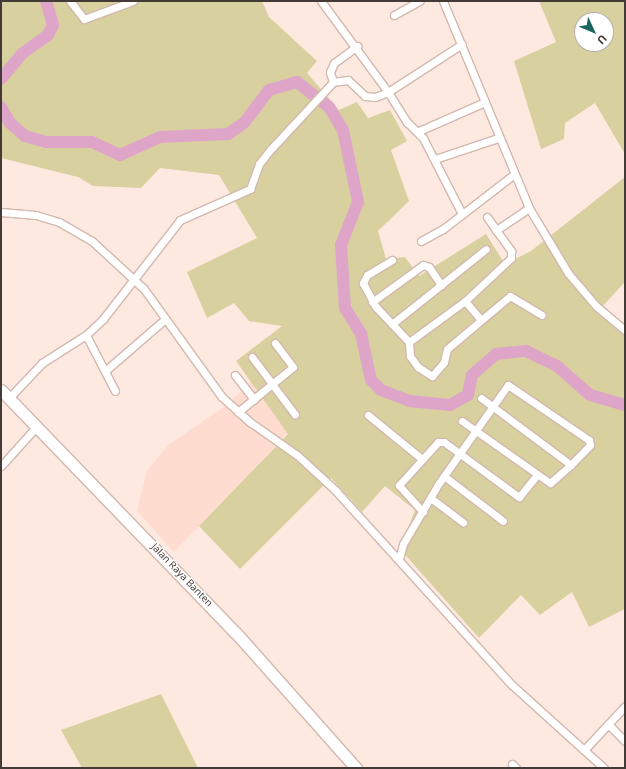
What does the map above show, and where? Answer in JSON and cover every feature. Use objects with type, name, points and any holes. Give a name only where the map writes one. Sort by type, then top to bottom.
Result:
[{"type":"main road","name":"Jalan Raya Banten","points":[[5,394],[236,633],[356,768]]},
{"type":"street","points":[[70,1],[84,19],[133,1]]},
{"type":"street","points":[[321,1],[357,46],[407,122],[419,131],[462,214]]},
{"type":"street","points":[[394,15],[418,1]]},
{"type":"street","points":[[443,1],[462,44],[513,175],[529,208],[568,272],[596,306],[625,330]]},
{"type":"street","points":[[5,394],[42,363],[86,335],[115,306],[133,279],[180,220],[250,189],[259,164],[332,84],[348,80],[365,96],[375,97],[388,92],[462,44]]},
{"type":"street","points":[[332,84],[330,72],[334,63],[357,46]]},
{"type":"street","points":[[419,131],[485,102]]},
{"type":"street","points":[[435,160],[498,138]]},
{"type":"street","points":[[421,241],[462,214],[513,175]]},
{"type":"street","points":[[496,230],[529,208]]},
{"type":"street","points":[[1,212],[36,215],[59,222],[92,241],[133,279],[165,319],[202,374],[238,412],[297,454],[399,559],[512,685],[604,768]]},
{"type":"street","points":[[409,342],[465,301],[512,256],[487,217]]},
{"type":"street","points":[[392,324],[486,249]]},
{"type":"street","points":[[392,260],[362,280],[372,302],[409,342],[412,361],[432,376],[444,362],[447,349],[480,319],[510,296],[542,315]]},
{"type":"street","points":[[372,302],[423,265],[429,267],[441,285]]},
{"type":"street","points":[[465,301],[480,319]]},
{"type":"street","points":[[105,371],[165,319]]},
{"type":"street","points":[[86,335],[115,392]]},
{"type":"street","points":[[238,412],[293,366],[275,343]]},
{"type":"street","points":[[252,357],[295,414]]},
{"type":"street","points":[[235,375],[254,399]]},
{"type":"street","points":[[399,559],[403,544],[432,499],[444,476],[461,455],[477,432],[493,408],[510,385],[586,438],[590,445],[551,483],[537,475],[477,432],[462,421]]},
{"type":"street","points":[[480,398],[571,465]]},
{"type":"street","points":[[368,415],[422,459]]},
{"type":"street","points":[[1,466],[37,426]]},
{"type":"street","points":[[423,512],[399,485],[422,459],[441,441],[519,497],[537,475]]},
{"type":"street","points":[[444,476],[503,521]]},
{"type":"street","points":[[432,499],[463,522]]},
{"type":"street","points":[[584,750],[625,706]]},
{"type":"street","points":[[608,724],[625,741]]},
{"type":"shaded area","points":[[1,1],[262,1],[269,17],[317,61],[307,73],[339,110],[357,102],[368,118],[390,110],[407,141],[391,150],[409,201],[378,231],[386,259],[405,257],[419,276],[486,234],[505,264],[531,251],[625,177],[625,282],[600,309],[625,331],[625,609],[589,627],[572,592],[540,615],[521,595],[479,638],[400,549],[415,510],[385,486],[362,512],[331,478],[240,569],[199,526],[288,434],[236,361],[282,326],[249,321],[234,303],[207,318],[187,272],[257,238],[219,175],[160,168],[141,188],[93,186],[78,177],[1,158]]},
{"type":"shaded area","points":[[539,1],[625,1],[625,154],[595,103],[565,123],[564,139],[541,149],[514,61],[556,42]]},
{"type":"shaded area","points":[[251,381],[288,433],[174,552],[137,511],[147,471],[168,445],[227,405]]},
{"type":"shaded area","points":[[161,694],[198,768],[82,768],[61,730]]},
{"type":"waterway","points":[[1,79],[23,53],[48,35],[53,25],[46,1]]},
{"type":"waterway","points":[[1,107],[10,123],[25,136],[46,142],[92,142],[120,155],[160,137],[228,134],[244,123],[269,90],[297,82],[329,107],[343,130],[358,202],[341,245],[345,308],[361,334],[371,380],[381,390],[409,401],[450,405],[468,395],[472,375],[496,354],[526,351],[557,366],[590,395],[625,405]]}]
